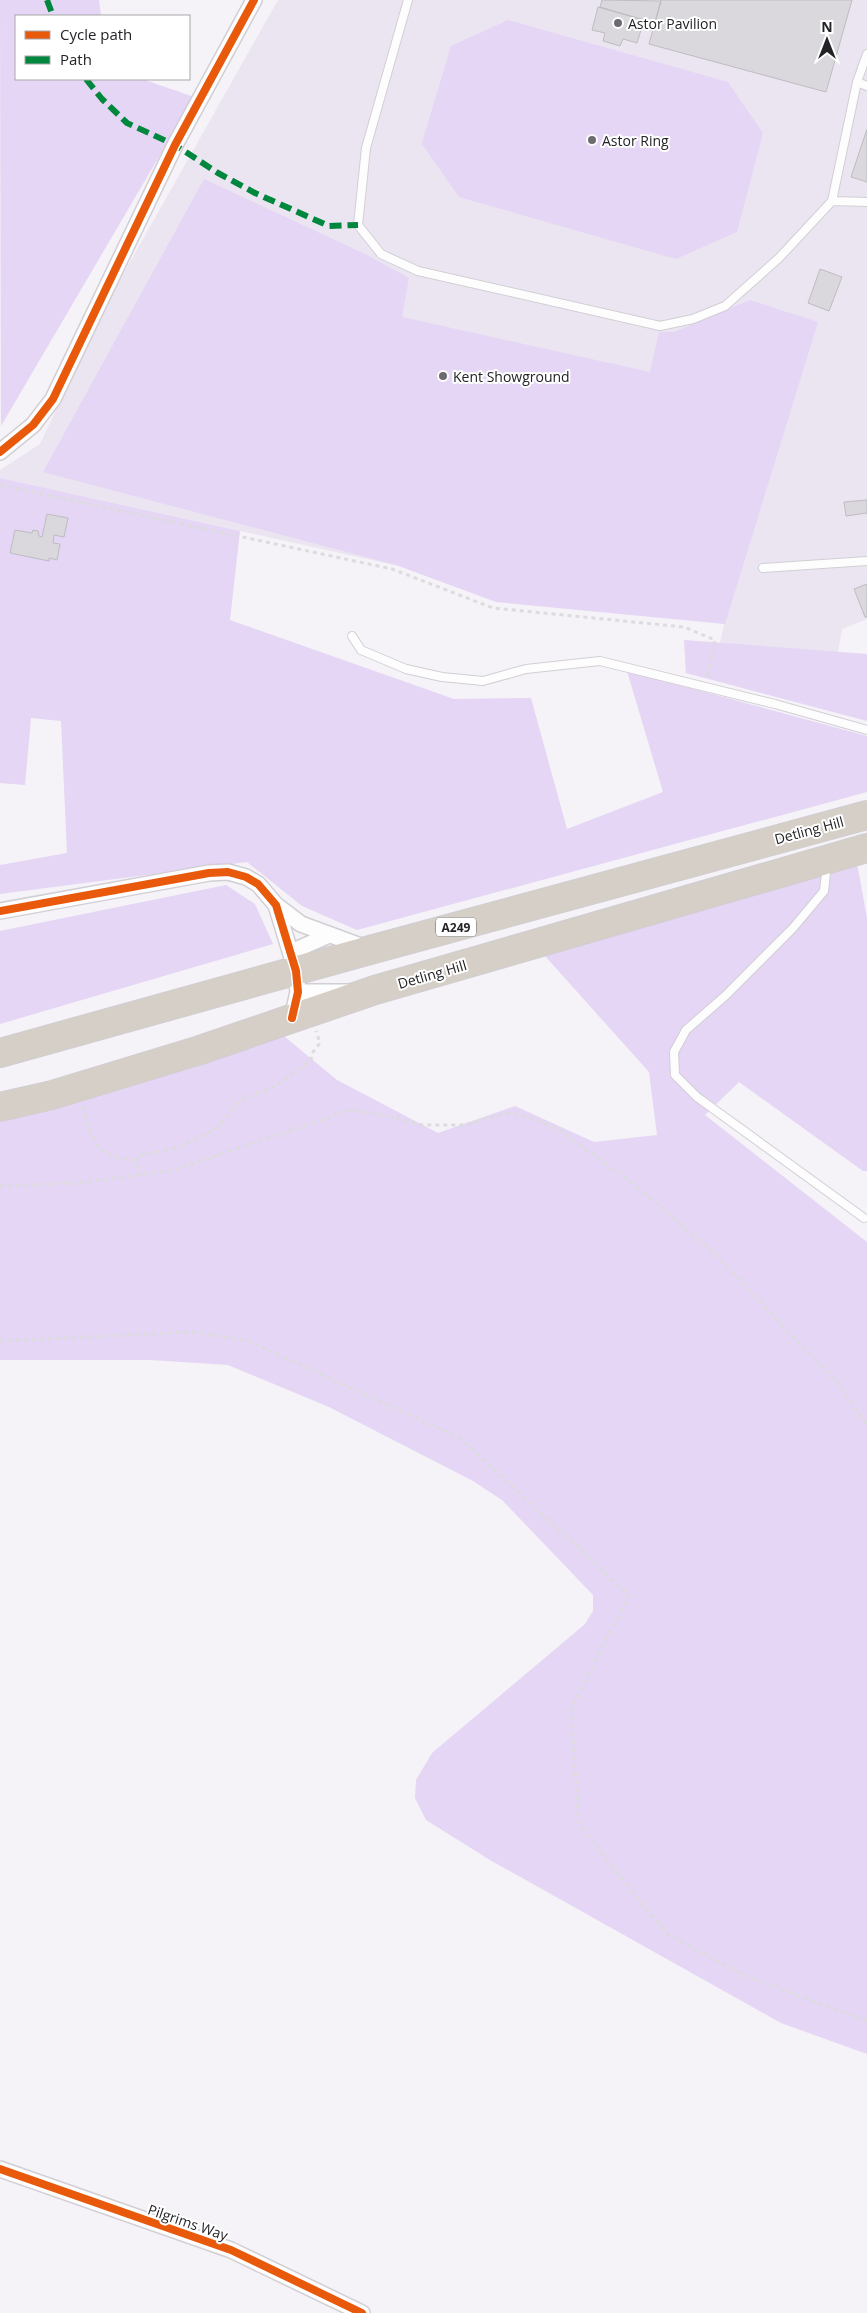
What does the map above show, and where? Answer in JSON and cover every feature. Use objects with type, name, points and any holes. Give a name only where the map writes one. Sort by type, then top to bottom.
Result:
[{"type":"highway","name":"Detling Hill","points":[[0,1107],[78,1087],[200,1050],[298,989],[370,950],[867,815]]},
{"type":"highway","name":"Detling Hill","points":[[0,1053],[298,989],[375,990],[867,848]]},
{"type":"street","points":[[0,452],[33,425],[53,399],[175,145],[254,0]]},
{"type":"street","points":[[0,911],[209,873],[228,872],[246,877],[258,884],[276,905],[301,924],[327,936],[370,950]]},
{"type":"street","points":[[276,905],[298,989]]},
{"type":"street","points":[[298,989],[327,936]]},
{"type":"street","name":"Pilgrims Way","points":[[0,2169],[231,2250],[362,2313]]},
{"type":"lane","points":[[408,0],[366,148],[358,224],[381,254],[418,271],[660,326],[692,319],[725,306],[779,258],[832,201],[857,82],[867,54]]},
{"type":"lane","points":[[857,82],[867,86]]},
{"type":"lane","points":[[832,201],[867,202]]},
{"type":"lane","points":[[763,568],[867,561]]},
{"type":"lane","points":[[352,636],[361,650],[406,669],[442,677],[483,681],[526,669],[600,662],[704,686],[867,730]]},
{"type":"lane","points":[[827,860],[824,890],[800,921],[725,996],[686,1030],[674,1052],[675,1074],[697,1097],[864,1218]]},
{"type":"path","points":[[0,484],[392,570],[493,608],[684,627],[715,640],[704,686]]},
{"type":"path","points":[[78,1087],[90,1132],[102,1151],[116,1159],[135,1160],[138,1156],[180,1147],[219,1127],[239,1102],[276,1086],[311,1060],[313,1052],[320,1043],[298,989]]},
{"type":"path","points":[[0,1186],[77,1183],[174,1170],[297,1129],[340,1112],[352,1110],[422,1125],[464,1125],[509,1114],[532,1118],[557,1129],[633,1183],[716,1255],[839,1385],[867,1425]]},
{"type":"path","points":[[135,1160],[140,1176]]},
{"type":"path","points":[[0,1341],[192,1332],[248,1341],[460,1438],[629,1595],[571,1708],[579,1826],[667,1934],[746,1976],[867,2021]]},
{"type":"shaded area","points":[[0,0],[99,0],[101,15],[15,15],[15,80],[145,80],[194,97],[1,426]]},
{"type":"shaded area","name":"Kent Showground","points":[[278,0],[867,0],[867,619],[842,629],[838,653],[720,643],[724,624],[480,584],[0,478],[0,470],[40,444],[104,308]]},
{"type":"shaded area","name":"Astor Ring","points":[[508,20],[728,82],[763,133],[737,232],[676,259],[459,197],[422,144],[424,136],[451,46]]},
{"type":"shaded area","points":[[204,179],[367,255],[409,278],[402,317],[650,372],[659,332],[674,332],[750,300],[818,322],[725,624],[496,602],[396,565],[43,472]]},
{"type":"shaded area","points":[[0,478],[240,531],[230,620],[454,699],[531,698],[567,829],[663,792],[627,671],[867,736],[867,792],[357,930],[302,906],[247,862],[0,894],[0,865],[67,853],[61,721],[31,718],[25,785],[0,783]],"holes":[[[47,514],[68,519],[64,537],[54,535],[53,543],[60,544],[57,560],[10,553],[15,530],[32,533],[33,530],[38,531],[39,536],[42,537]]]},
{"type":"shaded area","points":[[684,640],[867,654],[867,721],[686,673]]},
{"type":"shaded area","points":[[857,863],[867,918],[867,1171],[863,1171],[739,1082],[705,1115],[867,1242],[867,2054],[781,2023],[490,1860],[426,1820],[415,1798],[416,1780],[432,1753],[585,1624],[593,1611],[593,1595],[502,1500],[473,1481],[329,1407],[228,1365],[151,1360],[0,1360],[0,1115],[279,1032],[337,1080],[438,1133],[515,1106],[594,1142],[657,1135],[649,1072],[545,956]]},
{"type":"shaded area","points":[[226,885],[255,904],[273,944],[0,1024],[0,931]]},
{"type":"building","points":[[602,0],[661,1],[653,31],[642,27],[644,20],[600,7]]},
{"type":"building","points":[[661,0],[852,0],[826,92],[649,44]]},
{"type":"building","name":"Astor Pavilion","points":[[598,7],[644,20],[637,43],[623,39],[620,46],[603,41],[605,33],[592,30]]},
{"type":"building","points":[[867,129],[867,182],[851,177]]},
{"type":"building","points":[[820,269],[842,277],[829,311],[808,303]]},
{"type":"building","points":[[867,500],[867,513],[846,516],[844,502]]},
{"type":"building","points":[[47,514],[68,518],[64,537],[54,535],[53,543],[60,544],[57,560],[49,558],[49,561],[10,553],[15,530],[32,533],[33,530],[38,531],[39,536],[42,537]]},
{"type":"building","points":[[867,584],[867,617],[865,617],[854,589]]},
{"type":"marked path","points":[[47,0],[53,15]]},
{"type":"marked path","points":[[87,80],[102,99],[127,123],[175,145],[218,173],[255,193],[329,226],[358,225]]},
{"type":"cycle path","points":[[0,452],[33,425],[53,399],[175,145],[254,0]]},
{"type":"cycle path","points":[[0,911],[209,873],[228,872],[246,877],[258,884],[276,905],[296,971],[298,992],[292,1018]]},
{"type":"cycle path","points":[[0,2169],[231,2250],[362,2313]]},
{"type":"place","name":"Astor Pavilion","points":[[618,23]]},
{"type":"place","name":"Astor Ring","points":[[592,140]]},
{"type":"place","name":"Kent Showground","points":[[443,376]]}]
